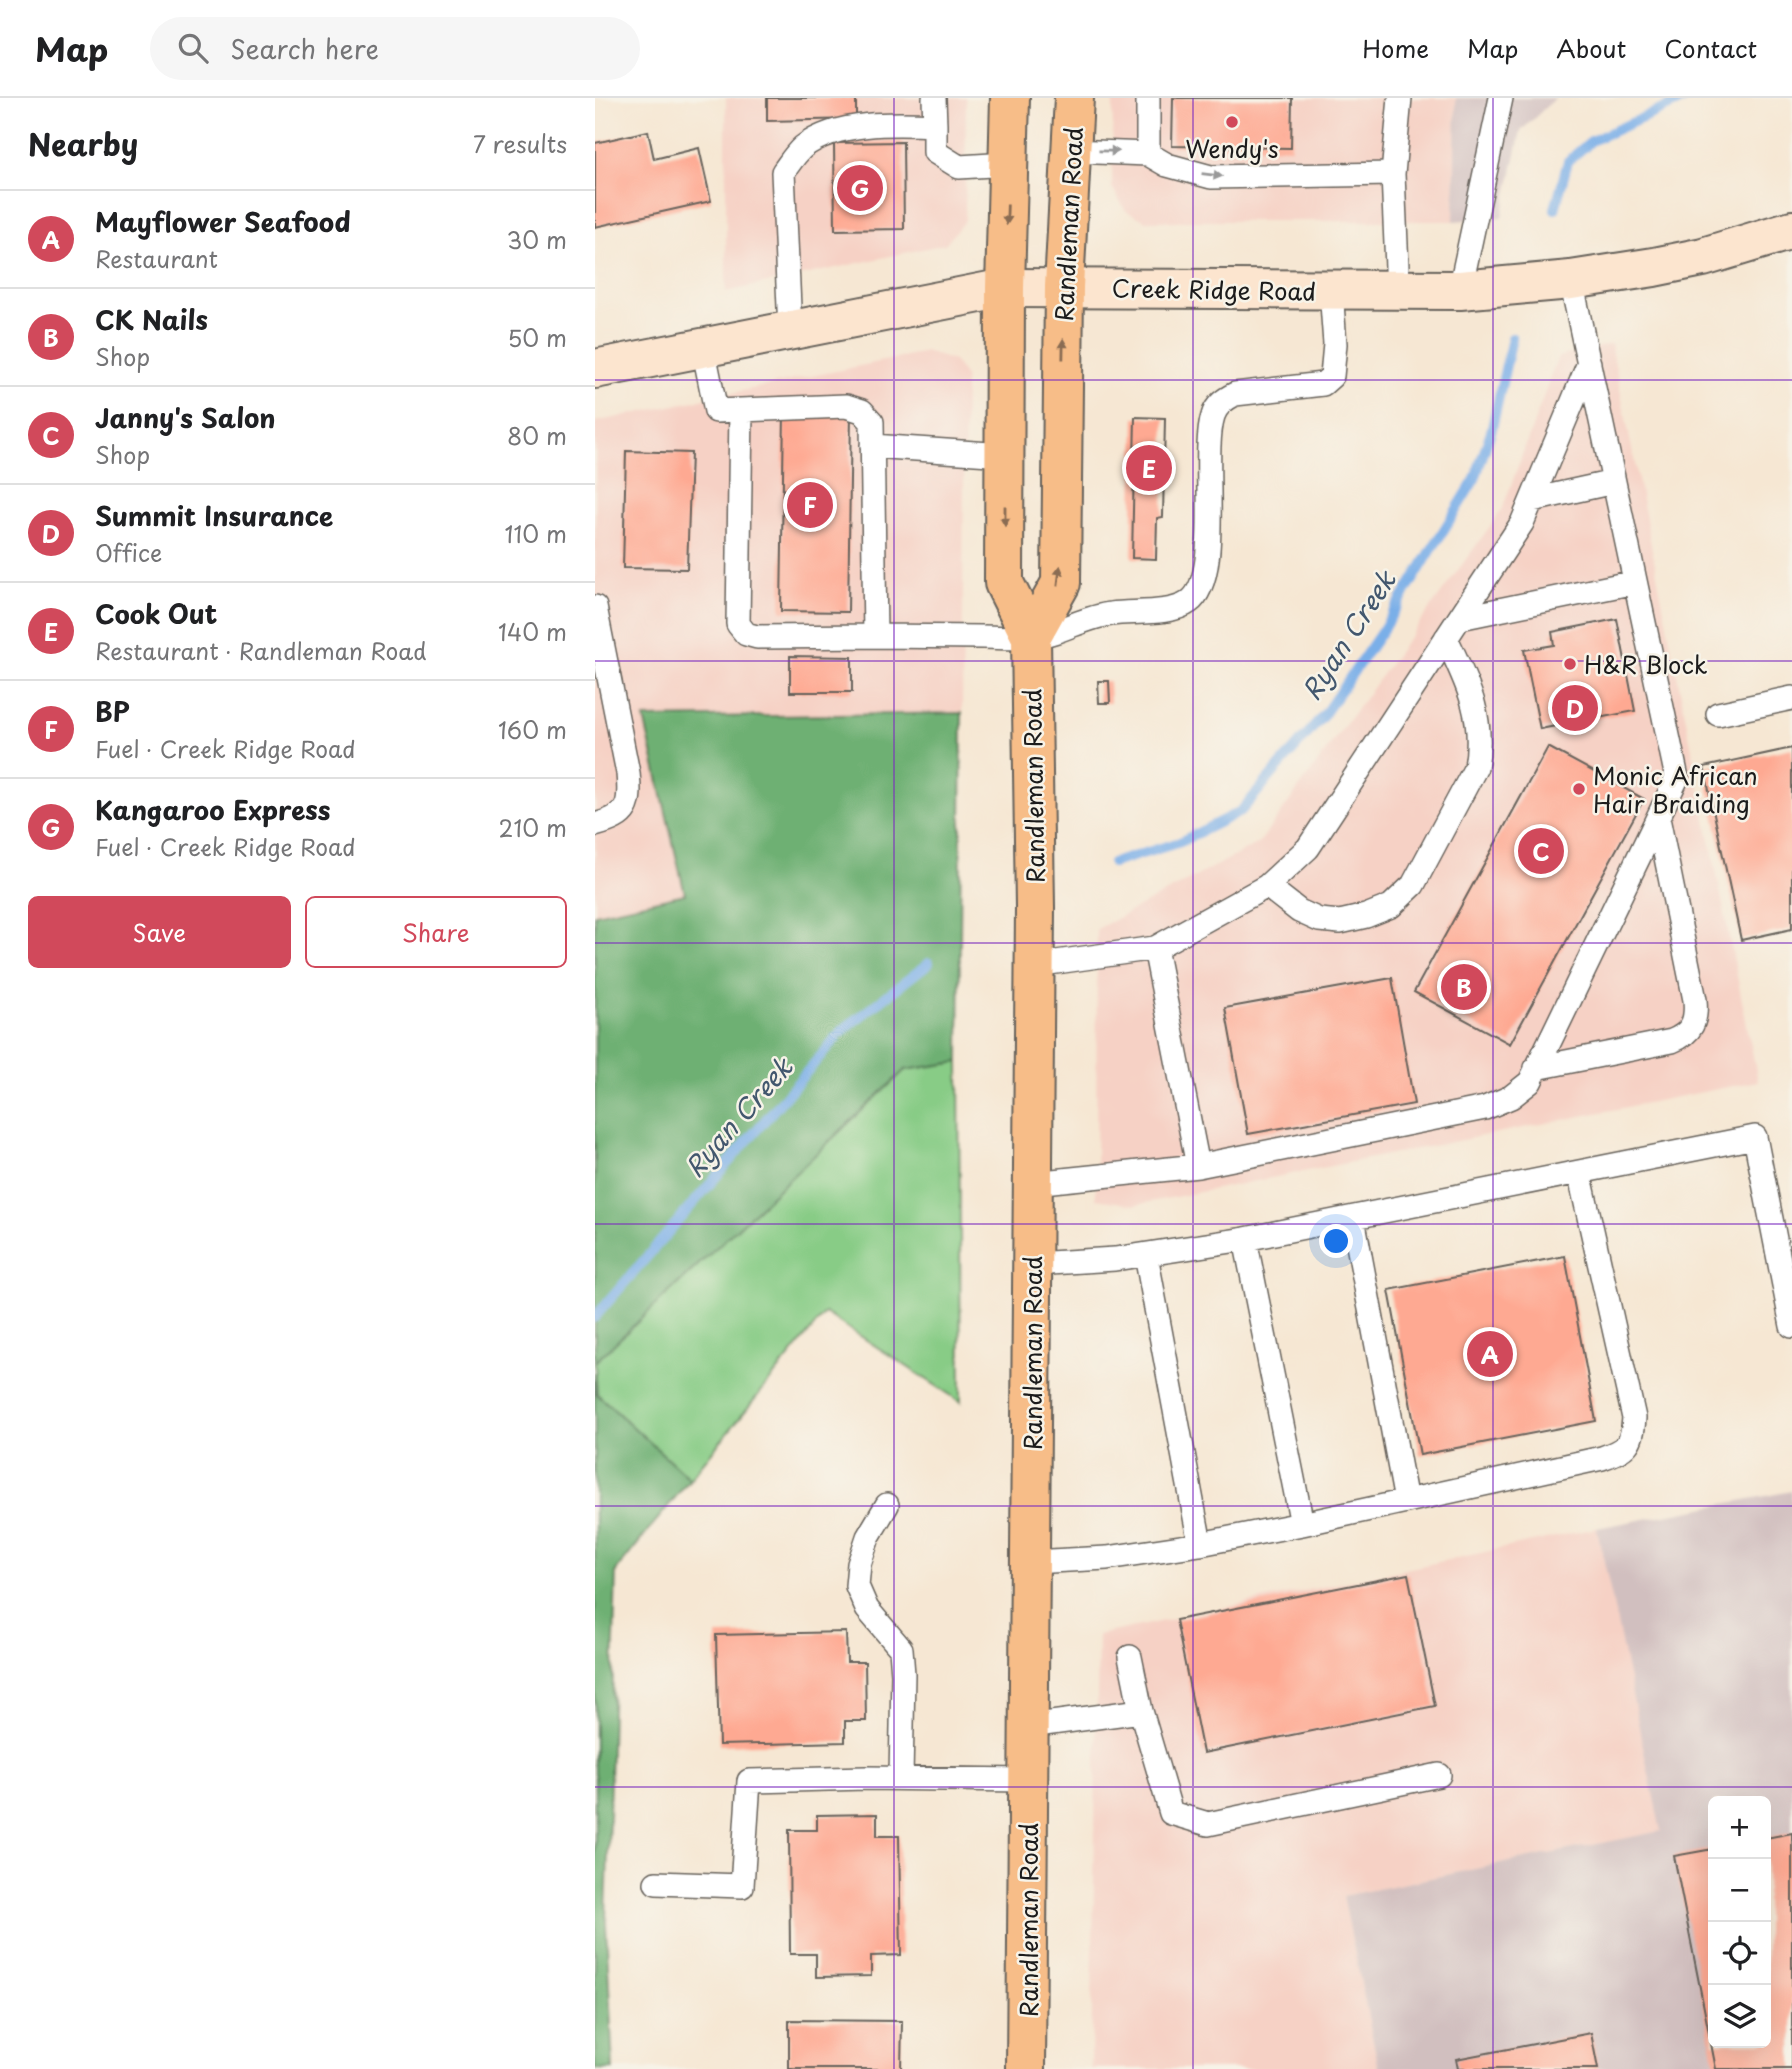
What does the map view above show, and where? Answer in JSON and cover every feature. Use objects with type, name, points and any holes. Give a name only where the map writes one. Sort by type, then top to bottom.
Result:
[{"type":"main road","name":"Randleman Road","points":[[1010,98],[1005,288],[1004,583],[1031,637],[1035,964],[1026,2069]]},
{"type":"main road","name":"Randleman Road","points":[[1031,637],[1061,583],[1064,287],[1074,98]]},
{"type":"main road","name":"Creek Ridge Road","points":[[595,369],[1005,288],[1460,290],[1571,281],[1703,257],[1792,230]]},
{"type":"lane","points":[[934,98],[935,152],[959,167],[1008,164]]},
{"type":"lane","points":[[1148,98],[1148,154]]},
{"type":"lane","points":[[1398,291],[1393,174],[1400,98]]},
{"type":"lane","points":[[1460,290],[1501,98]]},
{"type":"lane","points":[[790,330],[783,172],[801,148],[834,132],[889,123],[935,125]]},
{"type":"lane","points":[[1070,150],[1148,154],[1167,165],[1211,177],[1393,174]]},
{"type":"lane","points":[[1033,1182],[1198,1166],[1485,1108],[1511,1097],[1530,1082],[1677,778],[1571,281]]},
{"type":"lane","points":[[741,410],[739,624],[746,634],[757,637],[1031,637],[1083,619],[1177,607],[1189,602],[1199,592],[1208,542],[1213,414],[1222,401],[1235,394],[1323,384],[1332,376],[1335,344],[1331,290]]},
{"type":"lane","points":[[703,347],[716,411],[846,407],[862,411],[872,422],[875,636]]},
{"type":"lane","points":[[1035,964],[1155,948],[1267,886],[1308,848],[1522,523],[1589,363]]},
{"type":"lane","points":[[872,446],[1005,455]]},
{"type":"lane","points":[[1532,500],[1614,482]]},
{"type":"lane","points":[[1459,618],[1635,582]]},
{"type":"lane","points":[[595,607],[631,798],[621,815],[595,825]]},
{"type":"lane","points":[[1267,886],[1299,911],[1319,920],[1340,922],[1366,916],[1391,905],[1413,885],[1476,766],[1480,744],[1472,694],[1446,638]]},
{"type":"lane","points":[[1718,714],[1792,698]]},
{"type":"lane","points":[[1537,1068],[1672,1041],[1684,1036],[1692,1027],[1696,1014],[1695,1000],[1658,818]]},
{"type":"lane","points":[[1155,948],[1198,1166]]},
{"type":"lane","points":[[1033,1264],[1115,1259],[1245,1238],[1755,1137],[1792,1326]]},
{"type":"lane","points":[[1031,1562],[1134,1555],[1199,1544],[1602,1458],[1621,1451],[1632,1439],[1634,1418],[1579,1172]]},
{"type":"lane","points":[[1353,1218],[1406,1501]]},
{"type":"lane","points":[[1245,1238],[1302,1524]]},
{"type":"lane","points":[[1146,1255],[1199,1544]]},
{"type":"lane","points":[[887,1505],[868,1537],[859,1564],[857,1586],[867,1609],[901,1649],[901,1778]]},
{"type":"lane","points":[[1130,1657],[1141,1712],[1171,1813],[1208,1824],[1439,1776]]},
{"type":"lane","points":[[1029,1726],[1141,1712]]},
{"type":"lane","points":[[656,1883],[742,1886],[749,1781],[901,1778],[1029,1780]]},
{"type":"shaded area","points":[[726,98],[966,98],[965,220],[945,244],[726,292]]},
{"type":"shaded area","points":[[1113,98],[1456,98],[1454,221],[1146,221],[1125,210],[1112,187]]},
{"type":"shaded area","points":[[1456,98],[1555,98],[1521,131],[1502,217],[1454,221]]},
{"type":"shaded area","points":[[1611,344],[1758,1081],[1135,1205],[1096,1199],[1097,929],[1259,843],[1502,510],[1558,357]]},
{"type":"shaded area","points":[[926,352],[954,361],[965,377],[962,713],[645,718],[686,895],[595,914],[595,422]]},
{"type":"shaded area","points":[[1792,1491],[1792,2069],[1379,2069],[1343,1896],[1661,1831],[1597,1528]]},
{"type":"shaded area","points":[[1597,1528],[1662,1831],[1343,1896],[1379,2069],[1091,2069],[1098,1635]]},
{"type":"green space","points":[[962,713],[959,1062],[905,1070],[595,1362],[595,914],[685,894],[644,718]]},
{"type":"green space","points":[[959,1062],[961,1402],[825,1313],[690,1479],[597,1394],[595,1362],[905,1070]]},
{"type":"green space","points":[[595,1372],[597,1394],[690,1479],[616,1571],[606,1923],[613,2069],[595,2069]]},
{"type":"building","points":[[767,98],[856,98],[856,119],[767,121]]},
{"type":"building","name":"Wendy's","points":[[1173,98],[1292,98],[1291,148],[1172,146]]},
{"type":"building","points":[[648,131],[654,159],[699,148],[711,201],[595,227],[595,143]]},
{"type":"building","points":[[903,142],[904,229],[835,230],[834,143]]},
{"type":"building","points":[[784,411],[851,412],[848,612],[781,611]]},
{"type":"building","points":[[1135,417],[1165,418],[1163,517],[1157,518],[1156,559],[1132,558]]},
{"type":"building","points":[[626,451],[691,453],[687,569],[623,568]]},
{"type":"building","points":[[1617,619],[1635,711],[1540,729],[1524,650],[1554,645],[1552,632]]},
{"type":"building","points":[[790,656],[852,657],[852,692],[790,692]]},
{"type":"building","points":[[1098,681],[1109,681],[1110,703],[1099,703]]},
{"type":"building","points":[[1548,747],[1644,799],[1510,1044],[1414,992]]},
{"type":"building","points":[[1792,748],[1792,929],[1741,940],[1704,767]]},
{"type":"building","points":[[1392,978],[1414,1104],[1248,1134],[1225,1008]]},
{"type":"building","points":[[1565,1256],[1596,1421],[1420,1455],[1389,1290]]},
{"type":"building","points":[[1408,1574],[1435,1706],[1203,1753],[1176,1620]]},
{"type":"building","points":[[846,1632],[847,1662],[865,1662],[866,1721],[845,1721],[845,1742],[719,1745],[716,1635]]},
{"type":"building","points":[[877,1814],[877,1836],[899,1836],[901,1955],[871,1956],[871,1976],[816,1977],[816,1954],[790,1954],[789,1830],[817,1830],[817,1815]]},
{"type":"building","points":[[1792,1833],[1792,2069],[1716,2069],[1712,2048],[1771,2048],[1771,1837]]},
{"type":"building","points":[[1708,1850],[1708,2028],[1674,1856]]},
{"type":"building","points":[[789,2020],[902,2021],[901,2069],[789,2069]]},
{"type":"building","points":[[1591,2033],[1598,2069],[1458,2069],[1456,2059]]},
{"type":"waterway","name":"Ryan Creek","points":[[1555,209],[1568,161],[1591,141],[1687,98]]},
{"type":"waterway","name":"Ryan Creek","points":[[1113,863],[1180,842],[1241,811],[1323,716],[1382,631],[1475,479],[1492,428],[1512,338]]},
{"type":"waterway","name":"Ryan Creek","points":[[595,1317],[843,1030],[929,963]]},
{"type":"place","name":"Wendy's","points":[[1232,122]]},
{"type":"place","name":"Kangaroo Express","points":[[860,188]]},
{"type":"place","name":"Cook Out","points":[[1149,468]]},
{"type":"place","name":"BP","points":[[810,505]]},
{"type":"place","name":"H&R Block","points":[[1570,664]]},
{"type":"place","name":"Summit Insurance","points":[[1575,708]]},
{"type":"place","name":"Monic African Hair Braiding","points":[[1579,789]]},
{"type":"place","name":"Janny's Salon","points":[[1541,851]]},
{"type":"place","name":"CK Nails","points":[[1464,987]]},
{"type":"place","name":"Mayflower Seafood","points":[[1490,1354]]}]
